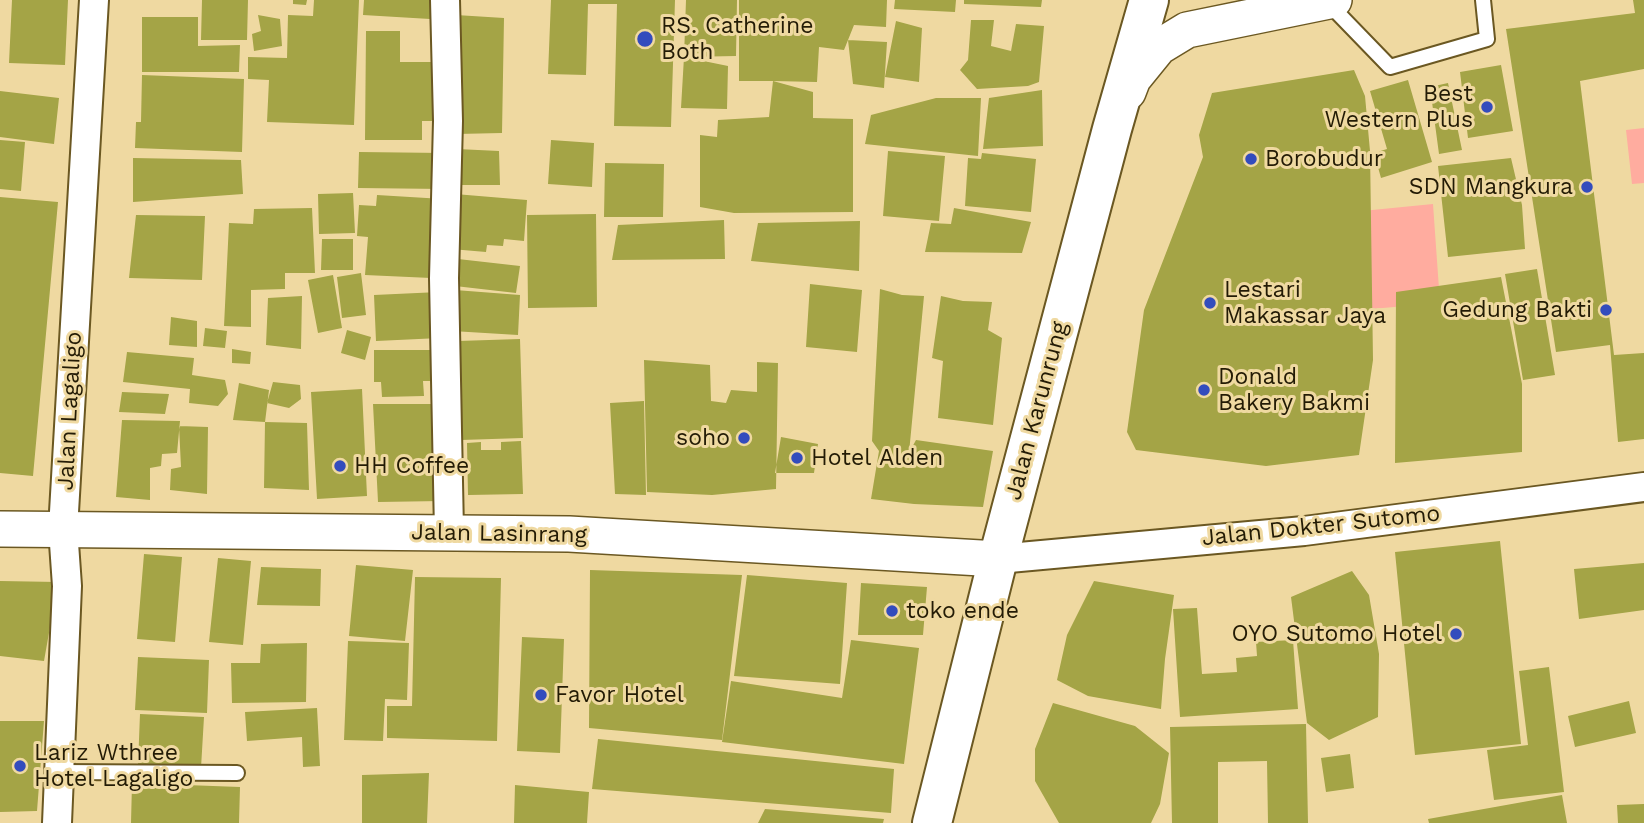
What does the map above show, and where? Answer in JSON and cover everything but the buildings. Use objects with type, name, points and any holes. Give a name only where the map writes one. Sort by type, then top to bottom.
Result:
[{"type":"main road","name":"Jalan Karunrung","points":[[932,823],[998,559],[1112,130],[1150,0]]},
{"type":"street","name":"Jalan Lagaligo","points":[[57,823],[68,586],[63,529],[94,0]]},
{"type":"street","points":[[445,0],[448,134],[444,278],[449,532]]},
{"type":"street","points":[[1112,130],[1133,79],[1159,47],[1187,30],[1329,1]]},
{"type":"street","name":"Jalan Dokter Sutomo","points":[[998,559],[1304,531],[1644,487]]},
{"type":"street","name":"Jalan Lasinrang","points":[[0,529],[569,534],[998,559]]},
{"type":"lane","points":[[1329,1],[1390,67],[1487,39],[1483,0]]},
{"type":"lane","points":[[59,772],[237,773]]},
{"type":"shaded area","points":[[1644,128],[1644,183],[1632,184],[1626,130]]},
{"type":"shaded area","points":[[1433,204],[1440,303],[1360,310],[1362,211]]},
{"type":"place","name":"RS. Catherine Both","points":[[645,39]]},
{"type":"place","name":"Best Western Plus","points":[[1487,107]]},
{"type":"place","name":"Borobudur","points":[[1251,159]]},
{"type":"place","name":"SDN Mangkura","points":[[1587,187]]},
{"type":"place","name":"Lestari Makassar Jaya","points":[[1210,303]]},
{"type":"place","name":"Gedung Bakti","points":[[1606,310]]},
{"type":"place","name":"Donald Bakery Bakmi","points":[[1204,390]]},
{"type":"place","name":"soho","points":[[744,438]]},
{"type":"place","name":"Hotel Alden","points":[[797,458]]},
{"type":"place","name":"HH Coffee","points":[[340,466]]},
{"type":"place","name":"toko ende","points":[[892,611]]},
{"type":"place","name":"OYO Sutomo Hotel","points":[[1456,634]]},
{"type":"place","name":"Favor Hotel","points":[[541,695]]},
{"type":"place","name":"Lariz Wthree Hotel Lagaligo","points":[[20,766]]}]
